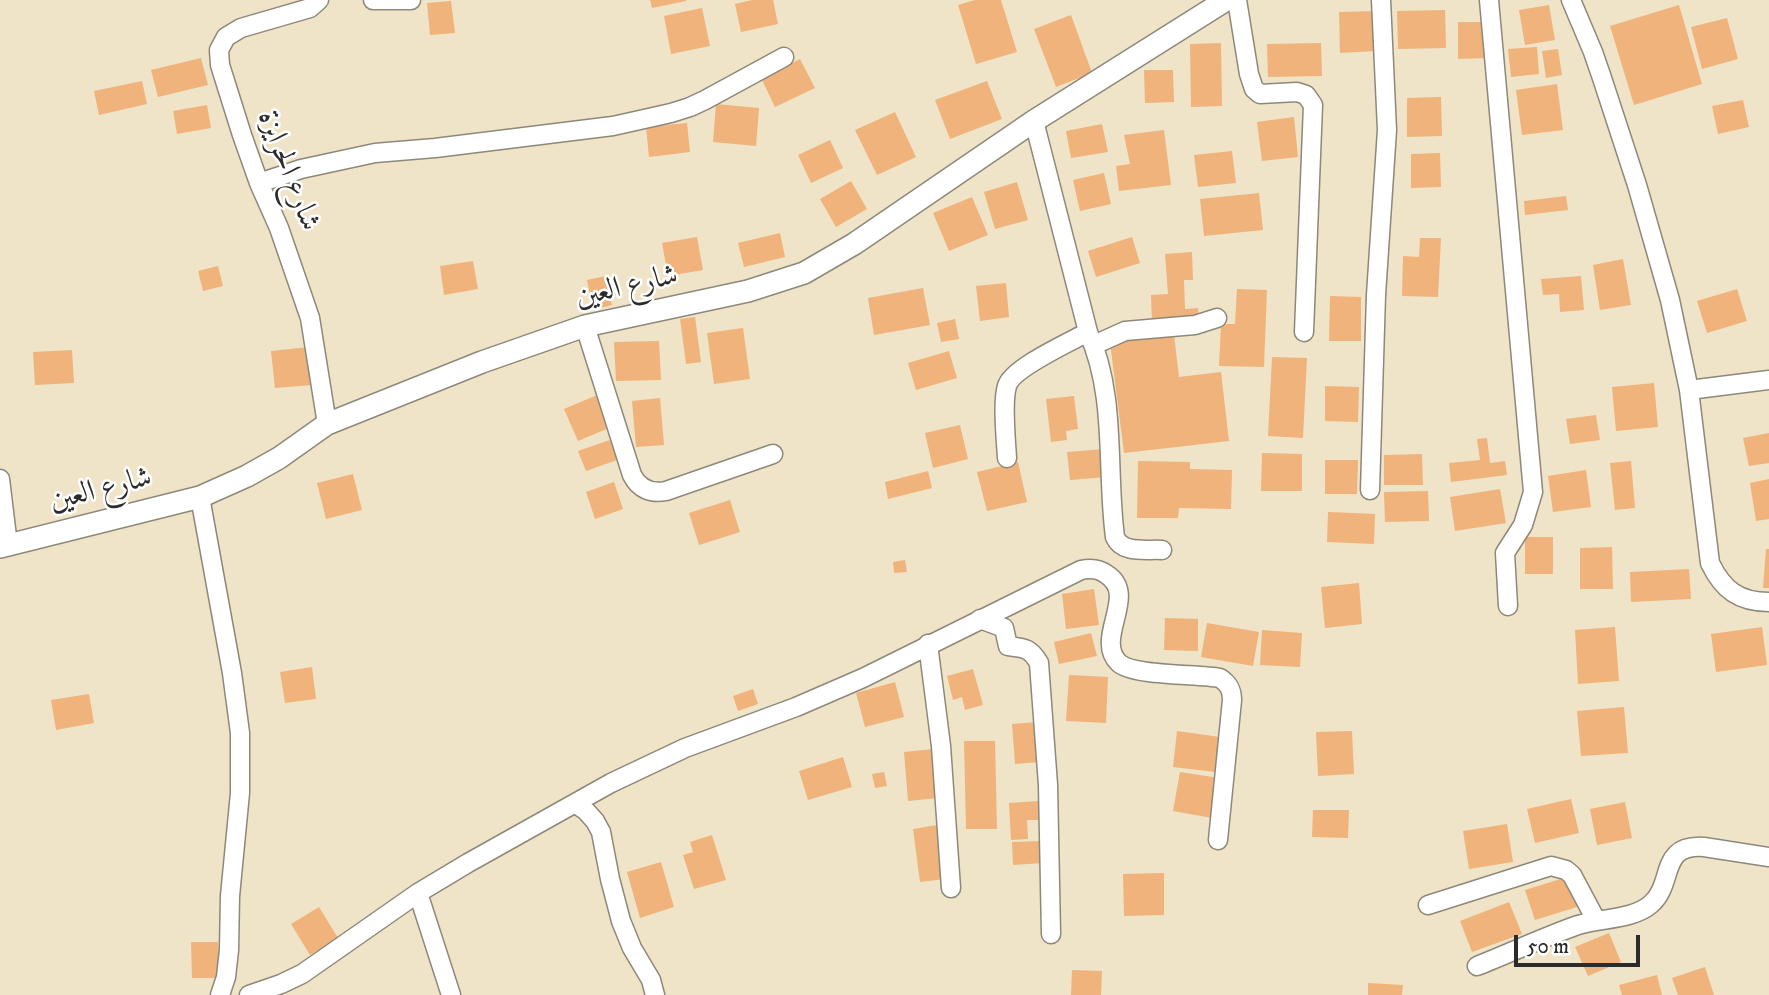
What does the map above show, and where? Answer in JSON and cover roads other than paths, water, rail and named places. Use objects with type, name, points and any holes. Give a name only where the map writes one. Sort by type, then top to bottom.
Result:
[{"type":"street","name":"شارع الحرايزة","points":[[319,0],[310,8],[241,28],[226,37],[219,50],[220,65],[259,183],[279,228],[310,318],[327,424]]},
{"type":"street","points":[[373,0],[411,0]]},
{"type":"street","name":"شارع العين","points":[[4,546],[200,497],[279,458],[327,424],[482,362],[585,326],[748,291],[804,273],[854,244],[1034,121],[1226,0]]},
{"type":"street","points":[[1237,0],[1247,64],[1254,89],[1260,94],[1306,94],[1313,105],[1304,332]]},
{"type":"street","points":[[1370,490],[1376,295],[1387,130],[1381,0]]},
{"type":"street","points":[[1489,0],[1533,492],[1523,524],[1505,553],[1508,606]]},
{"type":"street","points":[[1571,0],[1593,52],[1670,300],[1689,390],[1710,563],[1716,575],[1734,594],[1746,600],[1769,602]]},
{"type":"street","points":[[259,183],[301,169],[375,153],[599,128],[671,113],[705,100],[784,58]]},
{"type":"street","points":[[1034,121],[1105,388],[1115,537],[1117,542],[1126,548],[1162,550]]},
{"type":"street","points":[[1007,458],[1005,396],[1009,381],[1020,370],[1091,339],[1125,331],[1195,325],[1217,318]]},
{"type":"street","points":[[585,326],[632,475],[640,486],[652,492],[666,491],[773,454]]},
{"type":"street","points":[[1689,390],[1769,380]]},
{"type":"street","points":[[0,480],[4,546]]},
{"type":"street","points":[[200,497],[237,703],[241,763],[230,896],[229,950],[226,977],[220,995]]},
{"type":"street","points":[[249,995],[302,974],[418,893],[611,783],[672,754],[830,693],[1081,570],[1091,568],[1110,576],[1119,594],[1110,641],[1118,662],[1131,670],[1213,677],[1226,682],[1232,693],[1218,840]]},
{"type":"street","points":[[980,619],[1003,628],[1008,646],[1025,648],[1039,663],[1048,772],[1051,934]]},
{"type":"street","points":[[928,644],[941,746],[951,887]]},
{"type":"street","points":[[576,804],[595,821],[601,832],[621,921],[632,948],[651,979],[655,995]]},
{"type":"street","points":[[1477,966],[1563,931],[1596,920],[1641,911],[1659,895],[1670,863],[1675,854],[1684,849],[1694,846],[1769,856]]},
{"type":"street","points":[[1428,905],[1551,866],[1566,870],[1572,875],[1596,920]]},
{"type":"street","points":[[418,893],[451,995]]}]
